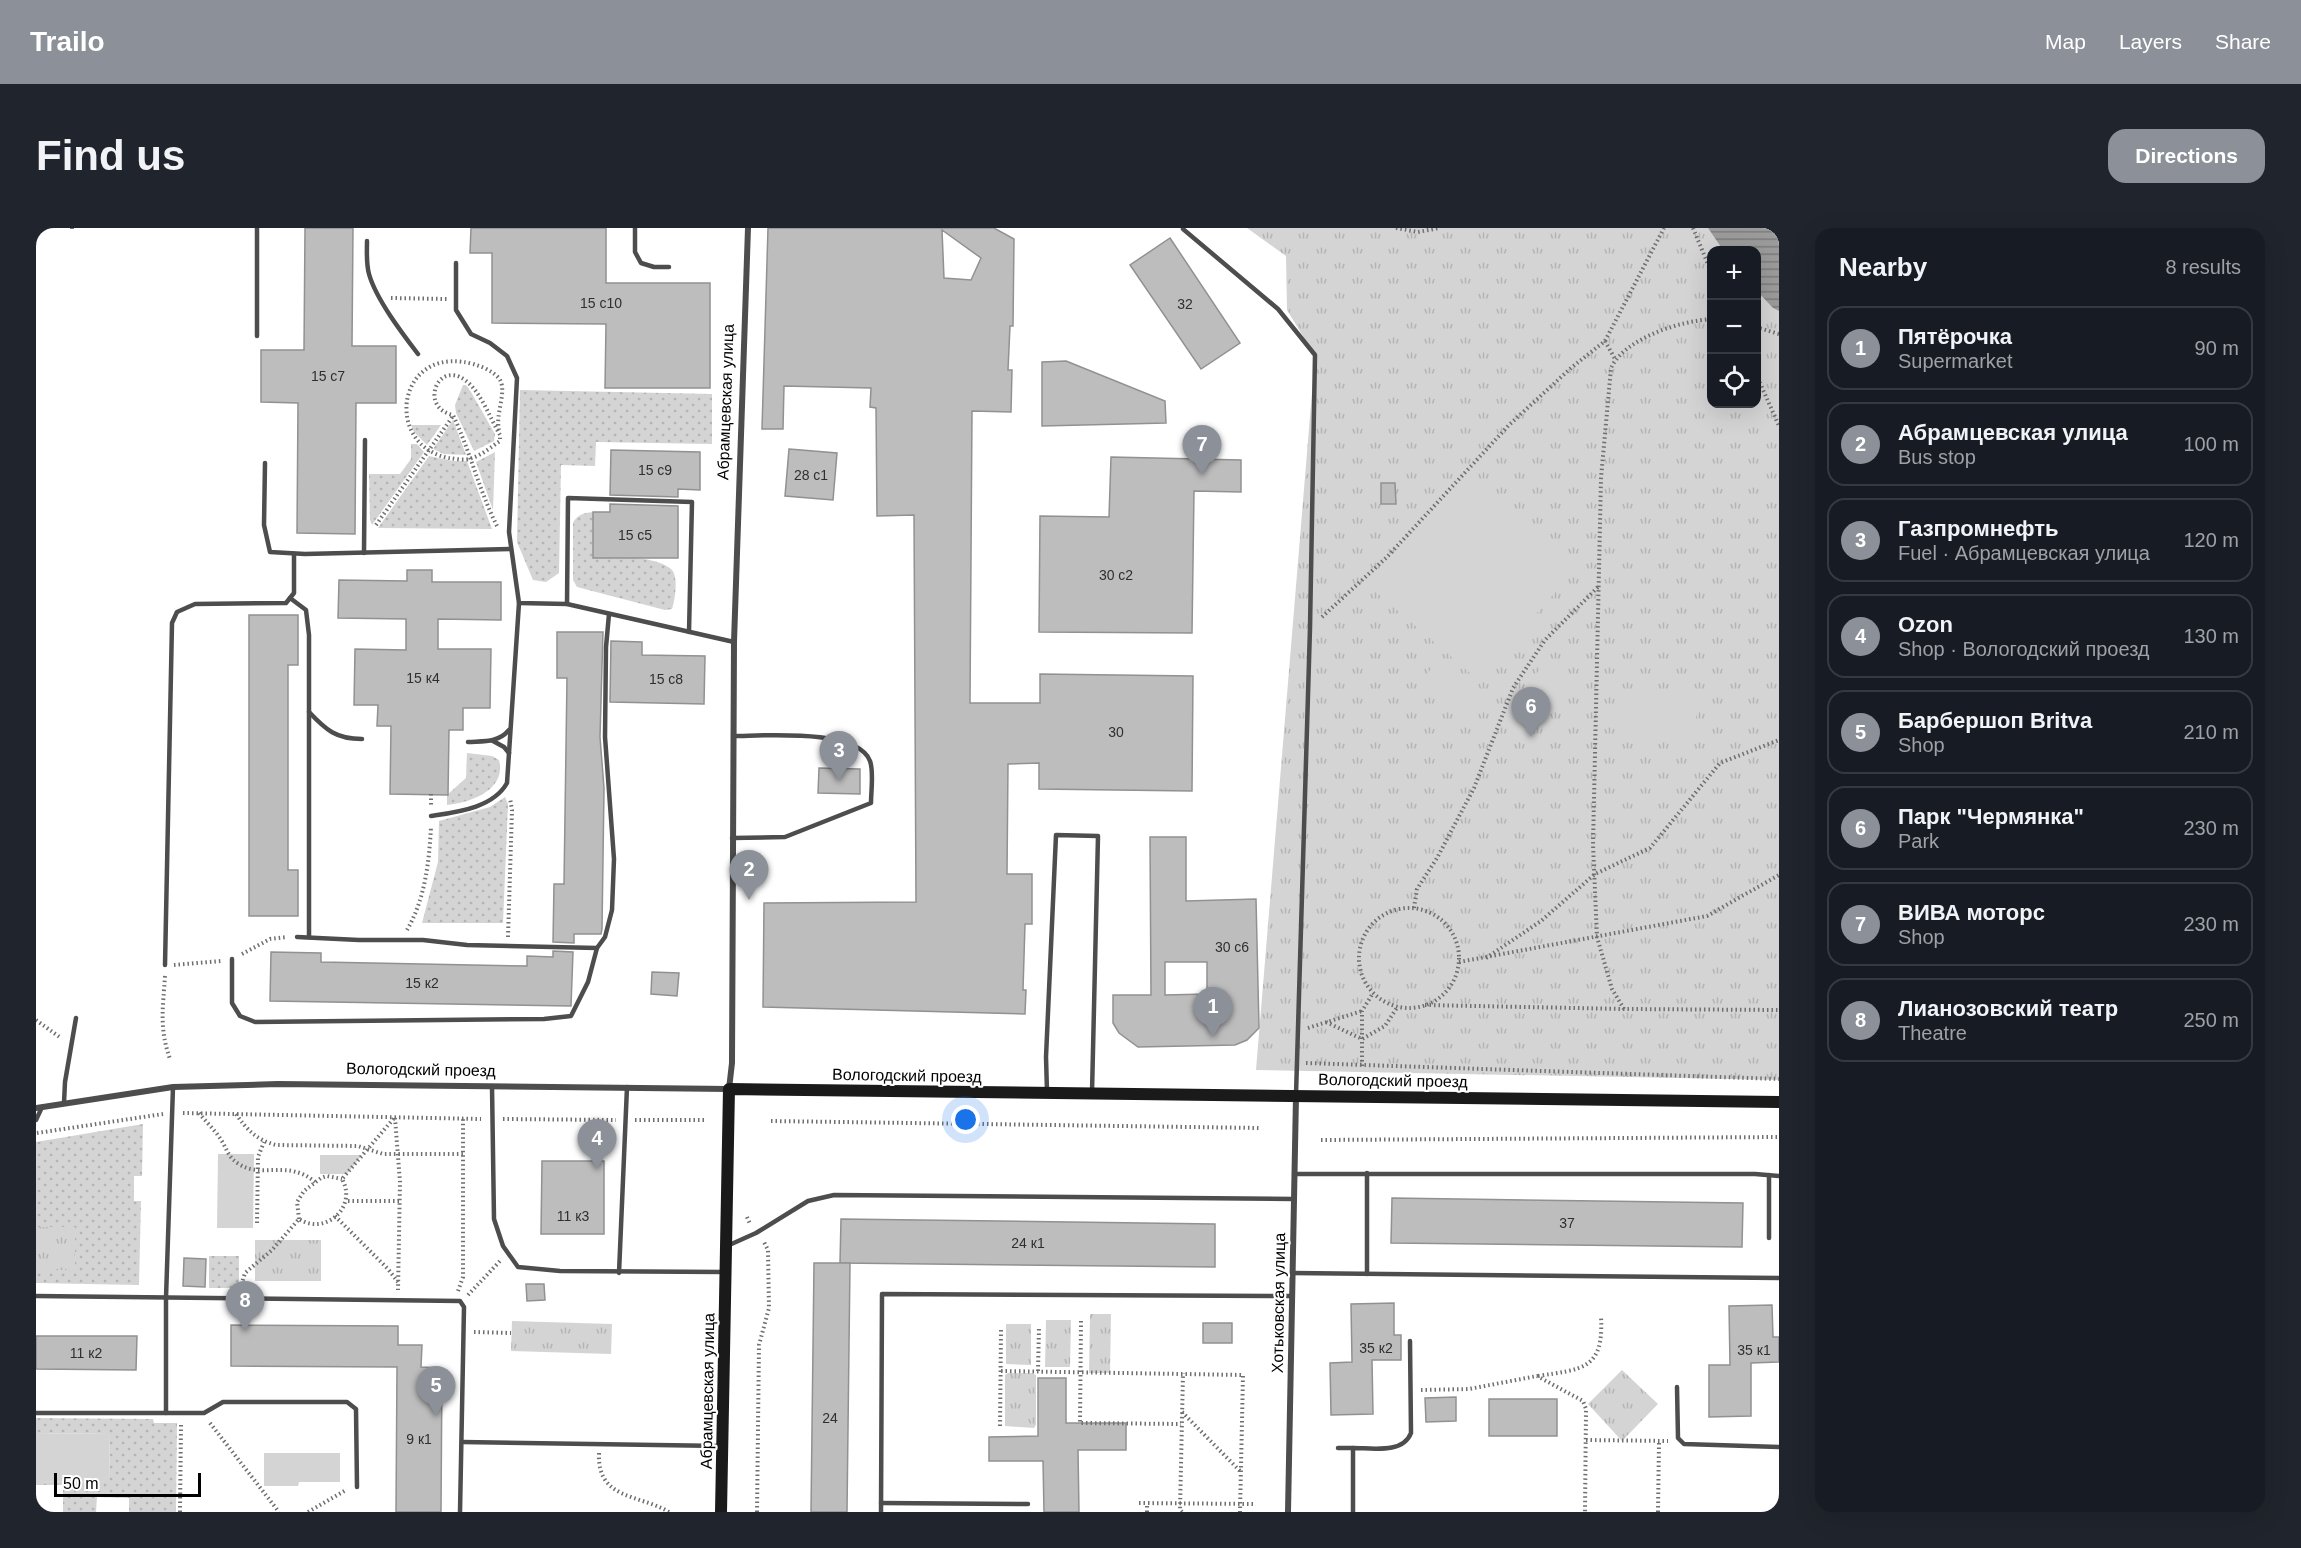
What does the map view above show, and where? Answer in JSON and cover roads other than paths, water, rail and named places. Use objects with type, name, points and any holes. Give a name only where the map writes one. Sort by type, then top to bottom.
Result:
[{"type":"street","name":"Абрамцевская улица","points":[[722,1512],[729,1089],[732,1063],[734,642],[748,228]]},
{"type":"street","name":"Вологодский проезд","points":[[39,1108],[173,1087],[278,1084],[1779,1102]]},
{"type":"street","name":"Хотьковская улица","points":[[1288,1512],[1296,1095]]},
{"type":"lane","points":[[257,228],[257,336]]},
{"type":"lane","points":[[635,228],[635,252],[641,263],[654,267],[669,267]]},
{"type":"lane","points":[[1183,229],[1278,309],[1315,355],[1310,628],[1296,1031],[1296,1095]]},
{"type":"lane","points":[[367,241],[369,276],[395,322],[418,354]]},
{"type":"lane","points":[[431,816],[466,810],[489,801],[503,791],[507,783],[519,603],[509,532],[517,378],[507,356],[490,343],[471,334],[456,310],[456,263]]},
{"type":"lane","points":[[364,553],[365,440]]},
{"type":"lane","points":[[265,463],[264,525],[270,552],[294,554],[511,549]]},
{"type":"lane","points":[[567,604],[568,498],[692,502],[689,632]]},
{"type":"lane","points":[[165,965],[172,622],[177,612],[195,604],[286,603],[294,593],[294,554]]},
{"type":"lane","points":[[290,598],[306,610],[309,635],[309,937]]},
{"type":"lane","points":[[519,603],[567,604],[734,642]]},
{"type":"lane","points":[[232,958],[232,1003],[240,1016],[255,1022],[544,1019],[571,1016],[588,982],[597,948],[605,938],[612,910],[614,859],[605,737],[606,646],[609,614]]},
{"type":"lane","points":[[309,712],[323,727],[344,739],[362,740]]},
{"type":"lane","points":[[468,742],[493,741],[503,736],[510,728]]},
{"type":"lane","points":[[732,838],[785,837],[870,803],[871,763],[860,749],[840,741],[806,737],[734,736]]},
{"type":"lane","points":[[493,741],[509,753]]},
{"type":"lane","points":[[1047,1092],[1046,1057],[1056,835],[1098,836],[1092,1093]]},
{"type":"lane","points":[[297,936],[508,947],[597,948]]},
{"type":"lane","points":[[64,1103],[65,1082],[76,1018]]},
{"type":"lane","points":[[492,1086],[494,1219],[503,1246],[518,1267],[619,1273],[726,1272]]},
{"type":"lane","points":[[166,1413],[166,1298],[173,1087]]},
{"type":"lane","points":[[619,1273],[627,1087]]},
{"type":"lane","points":[[36,1120],[39,1108]]},
{"type":"lane","points":[[1366,1173],[1366,1274]]},
{"type":"lane","points":[[1294,1174],[1755,1174],[1779,1176]]},
{"type":"lane","points":[[1768,1238],[1769,1175]]},
{"type":"lane","points":[[727,1246],[756,1233],[808,1201],[834,1195],[1294,1199]]},
{"type":"lane","points":[[1292,1274],[1779,1278]]},
{"type":"lane","points":[[881,1512],[882,1294],[1292,1296]]},
{"type":"lane","points":[[36,1296],[453,1299],[460,1301],[464,1307],[460,1512]]},
{"type":"lane","points":[[1338,1448],[1402,1446],[1408,1440],[1411,1433],[1410,1341]]},
{"type":"lane","points":[[1677,1387],[1677,1431],[1678,1438],[1684,1444],[1779,1447]]},
{"type":"lane","points":[[36,1413],[204,1413],[223,1402],[341,1402],[351,1404],[356,1409],[357,1487]]},
{"type":"lane","points":[[462,1442],[722,1446]]},
{"type":"lane","points":[[1353,1449],[1353,1512]]},
{"type":"lane","points":[[881,1503],[1028,1504]]},
{"type":"place","name":"ВИВА моторс","points":[[1202,475]]},
{"type":"place","name":"Парк \"Чермянка\"","points":[[1531,737]]},
{"type":"place","name":"Газпромнефть","points":[[839,781]]},
{"type":"place","name":"Абрамцевская улица","points":[[749,900]]},
{"type":"place","name":"Пятёрочка","points":[[1213,1037]]},
{"type":"place","name":"Ozon","points":[[597,1169]]},
{"type":"place","name":"Лианозовский театр","points":[[245,1331]]},
{"type":"place","name":"Барбершоп Britva","points":[[436,1416]]}]
